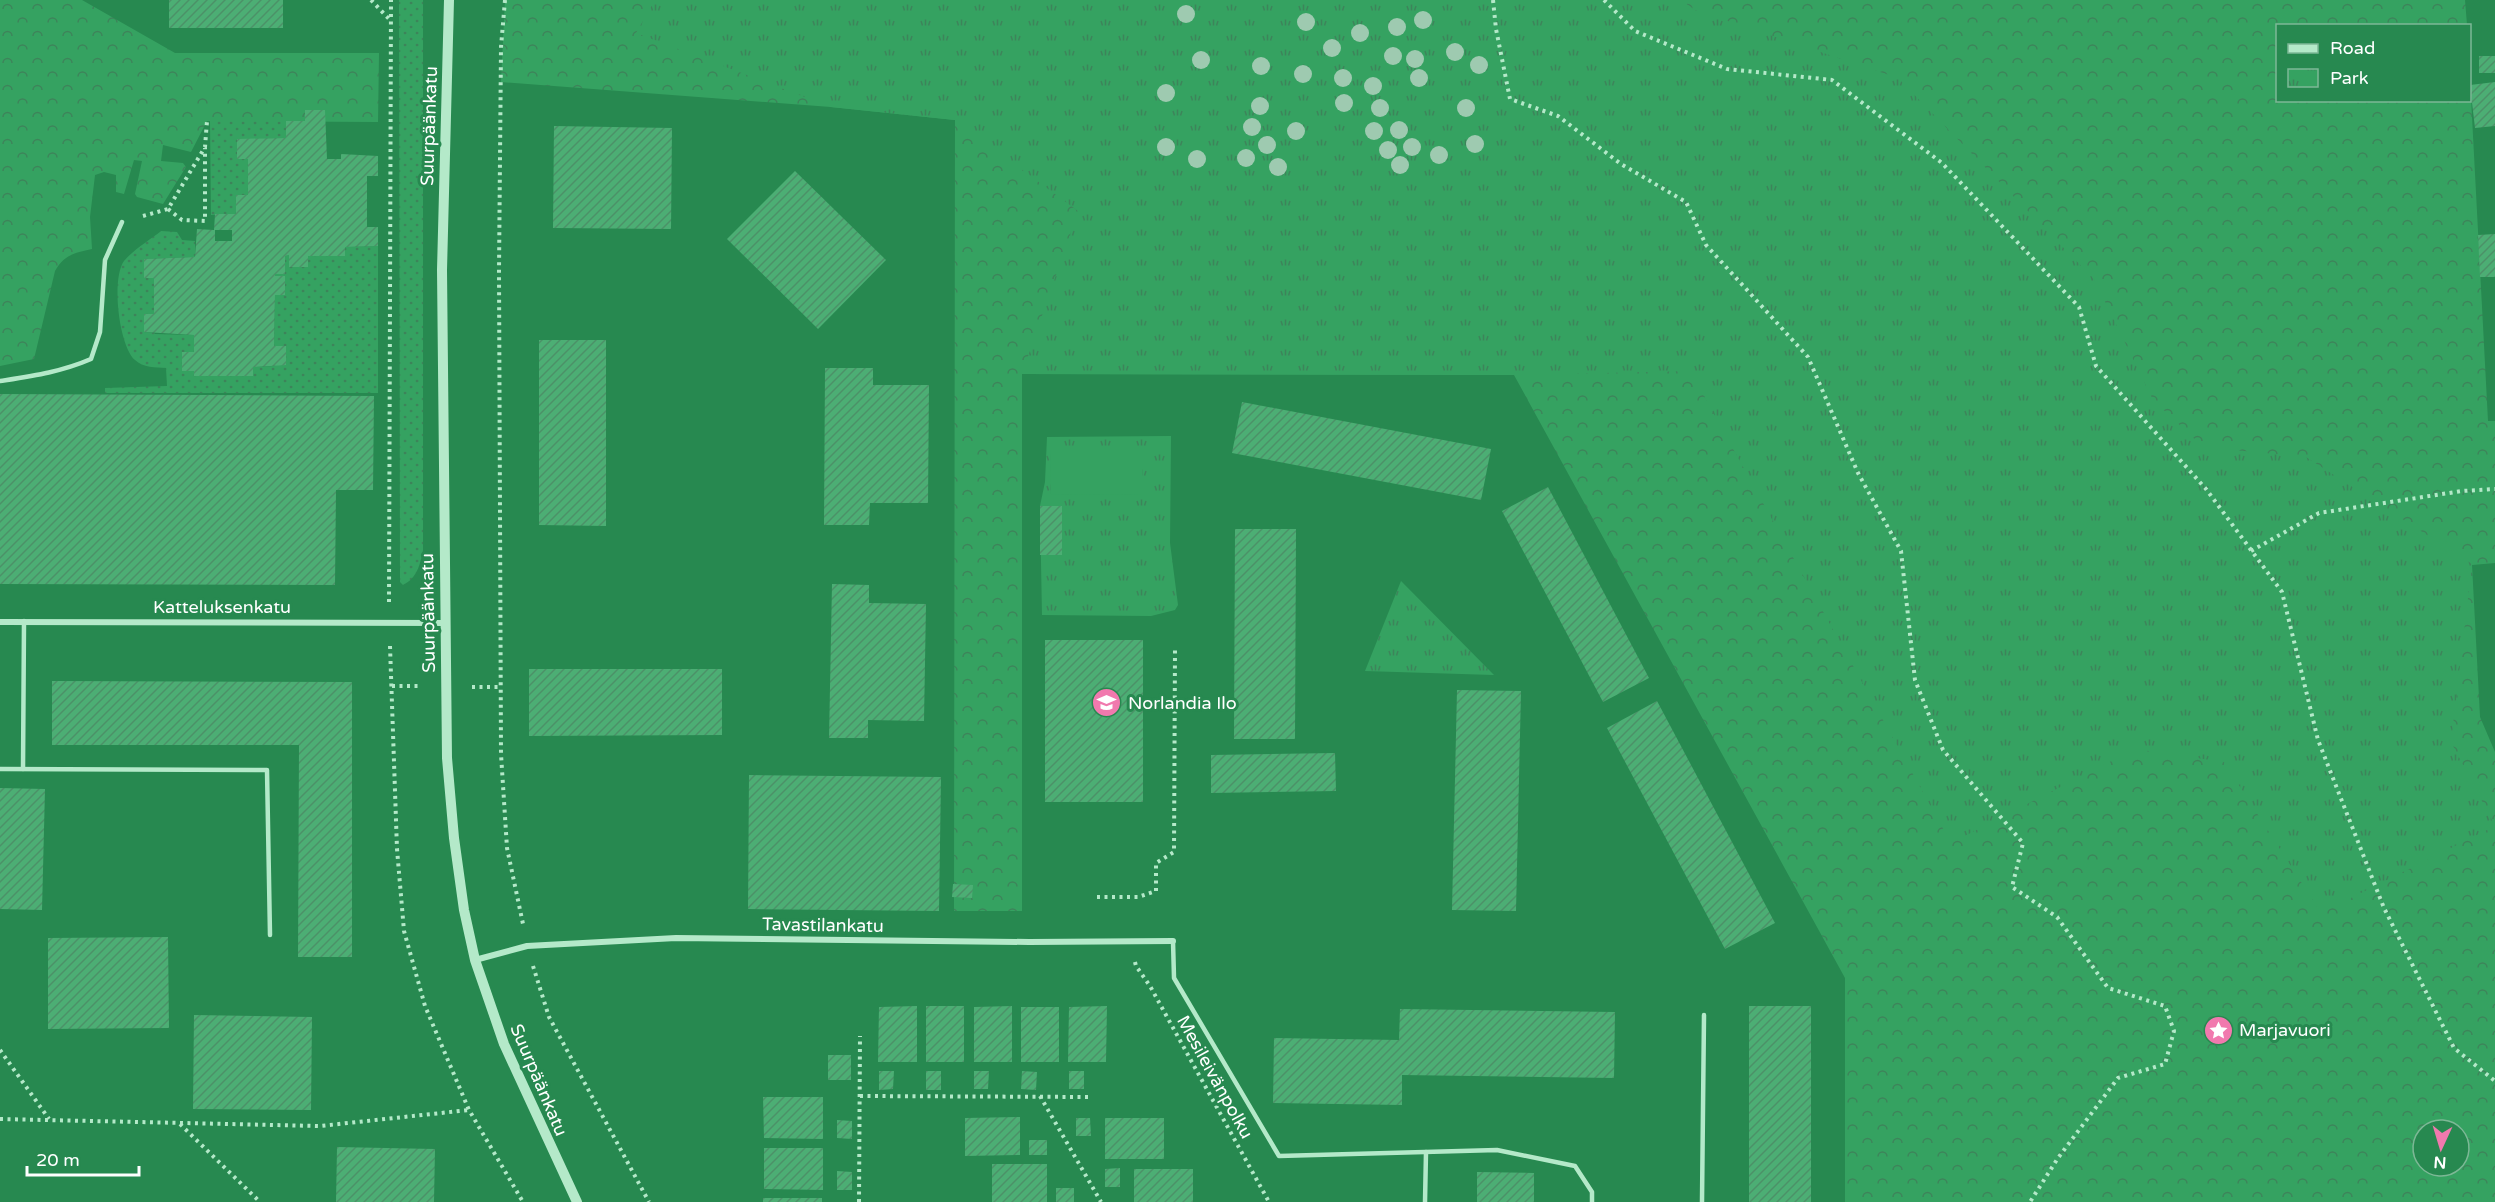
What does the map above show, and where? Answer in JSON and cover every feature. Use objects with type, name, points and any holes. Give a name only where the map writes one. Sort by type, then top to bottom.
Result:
[{"type":"street","name":"Suurpäänkatu","points":[[449,0],[442,270],[447,758],[451,804],[464,910],[475,960],[504,1044],[577,1202]]},
{"type":"street","name":"Katteluksenkatu","points":[[0,622],[445,623]]},
{"type":"street","name":"Tavastilankatu","points":[[475,960],[527,946],[676,938],[1029,942],[1173,941]]},
{"type":"lane","points":[[0,381],[71,368],[91,359],[100,333],[105,260],[122,222]]},
{"type":"lane","points":[[23,769],[24,621]]},
{"type":"lane","points":[[0,769],[267,770],[270,935]]},
{"type":"lane","points":[[1173,941],[1174,978],[1279,1156],[1497,1150],[1575,1166],[1592,1192],[1592,1202]]},
{"type":"lane","points":[[1701,1202],[1704,1015]]},
{"type":"lane","points":[[1425,1202],[1426,1152]]},
{"type":"path","points":[[371,0],[391,21]]},
{"type":"path","points":[[389,592],[391,0]]},
{"type":"path","points":[[505,0],[501,47],[499,260],[501,754],[507,848],[527,946],[549,1017],[649,1202]]},
{"type":"path","points":[[1493,0],[1496,29],[1510,99],[1558,116],[1621,164],[1686,202],[1706,245],[1808,357],[1858,473],[1901,551],[1915,680],[1943,750],[2023,843],[2012,887],[2057,917],[2108,988],[2165,1006],[2174,1031],[2166,1064],[2118,1078],[2058,1158],[2030,1202]]},
{"type":"path","points":[[1604,0],[1635,32],[1727,69],[1832,80],[1942,163],[2079,307],[2096,366],[2206,489],[2282,592],[2318,740],[2384,908],[2454,1048],[2495,1081]]},
{"type":"path","points":[[168,209],[182,220],[205,221],[207,121]]},
{"type":"path","points":[[122,222],[168,209],[205,147]]},
{"type":"path","points":[[2251,550],[2319,513],[2462,491],[2495,489]]},
{"type":"path","points":[[1097,897],[1138,897],[1156,891],[1156,863],[1174,852],[1175,649]]},
{"type":"path","points":[[391,653],[396,849],[404,931],[424,1006],[469,1110],[522,1202]]},
{"type":"path","name":"Mesileivänpolku","points":[[1136,966],[1269,1202]]},
{"type":"path","points":[[859,1202],[860,1036]]},
{"type":"path","points":[[0,1050],[49,1120]]},
{"type":"path","points":[[860,1096],[1091,1097]]},
{"type":"path","points":[[1040,1096],[1101,1202]]},
{"type":"path","points":[[0,1119],[320,1126],[469,1110]]},
{"type":"path","points":[[180,1124],[260,1202]]},
{"type":"green space","points":[[0,0],[82,0],[175,53],[379,53],[378,122],[207,121],[191,152],[163,145],[161,161],[183,163],[186,167],[163,204],[137,197],[135,194],[142,161],[134,160],[124,194],[116,192],[116,175],[104,172],[95,175],[90,217],[92,249],[70,256],[62,261],[55,271],[34,359],[0,366]]},
{"type":"green space","points":[[399,0],[423,0],[423,550],[415,575],[403,585],[400,582]]},
{"type":"green space","points":[[505,0],[2465,0],[2467,24],[2276,24],[2276,102],[2471,102],[2471,98],[2488,421],[2495,421],[2495,563],[2472,565],[2480,717],[2495,752],[2495,1202],[1845,1202],[1845,978],[1514,375],[1022,374],[1022,911],[954,911],[955,120],[831,107],[501,82]]},
{"type":"green space","points":[[655,0],[1681,0],[1695,10],[1898,78],[2094,279],[2153,400],[2203,447],[2306,457],[2472,564],[2451,742],[2495,826],[2321,913],[2224,762],[2135,749],[1951,843],[1690,371],[1514,375],[1022,374],[1078,211],[955,120],[831,107],[636,33]]},
{"type":"green space","points":[[210,121],[286,121],[286,138],[237,140],[237,159],[248,159],[248,195],[236,214],[211,215]]},
{"type":"green space","points":[[161,231],[177,232],[182,240],[195,241],[195,257],[144,259],[144,278],[154,278],[154,314],[144,314],[144,332],[194,335],[194,352],[182,352],[182,371],[194,371],[194,376],[253,376],[253,367],[275,366],[286,346],[274,346],[275,295],[285,295],[285,276],[275,276],[275,274],[285,274],[285,256],[289,255],[289,267],[308,267],[308,256],[345,256],[345,247],[378,246],[378,393],[105,393],[105,388],[167,386],[166,368],[142,364],[135,360],[129,352],[121,327],[118,297],[120,270],[124,261]]},
{"type":"green space","points":[[1171,436],[1170,543],[1178,605],[1175,610],[1151,616],[1042,615],[1040,506],[1045,482],[1047,437]]},
{"type":"green space","points":[[1050,449],[1142,449],[1142,494],[1051,495]]},
{"type":"green space","points":[[1401,581],[1494,675],[1365,671]]},
{"type":"building","points":[[169,0],[283,0],[283,28],[169,28]]},
{"type":"building","points":[[2479,56],[2495,56],[2495,73],[2479,73]]},
{"type":"building","points":[[2495,82],[2495,126],[2475,128],[2471,85]]},
{"type":"building","points":[[305,110],[325,110],[327,159],[341,159],[341,154],[378,156],[378,176],[367,176],[367,227],[378,227],[378,246],[345,247],[345,256],[308,256],[308,267],[289,267],[289,255],[285,256],[285,274],[275,274],[275,276],[285,276],[285,295],[275,295],[274,346],[286,346],[286,365],[253,367],[253,376],[194,376],[194,371],[182,371],[182,352],[194,352],[194,335],[144,332],[144,314],[154,314],[154,278],[144,278],[144,259],[195,257],[197,229],[214,230],[215,214],[236,214],[236,195],[248,195],[248,159],[237,159],[237,139],[286,138],[286,121],[305,121]],"holes":[[[215,230],[232,230],[232,241],[215,241]]]},
{"type":"building","points":[[554,126],[672,128],[671,229],[553,228]]},
{"type":"building","points":[[795,171],[886,260],[818,329],[727,239]]},
{"type":"building","points":[[2495,234],[2495,277],[2480,277],[2478,235]]},
{"type":"building","points":[[539,340],[606,340],[606,526],[539,525]]},
{"type":"building","points":[[825,368],[873,368],[873,385],[929,385],[928,503],[870,503],[869,525],[824,525]]},
{"type":"building","points":[[0,394],[374,396],[373,490],[336,490],[335,585],[0,584]]},
{"type":"building","points":[[1242,402],[1491,449],[1481,500],[1232,453]]},
{"type":"building","points":[[1548,487],[1649,678],[1603,702],[1502,511]]},
{"type":"building","points":[[1040,506],[1062,506],[1062,555],[1040,555]]},
{"type":"building","points":[[1235,529],[1296,529],[1295,739],[1234,739]]},
{"type":"building","points":[[832,584],[869,585],[869,603],[926,604],[924,721],[868,720],[868,738],[829,738]]},
{"type":"building","points":[[1045,640],[1143,640],[1143,802],[1045,802]]},
{"type":"building","points":[[529,669],[722,669],[722,735],[529,736]]},
{"type":"building","points":[[52,681],[352,682],[352,957],[298,957],[299,745],[52,745]]},
{"type":"building","points":[[1457,690],[1521,691],[1516,911],[1452,910]]},
{"type":"building","points":[[1657,701],[1775,923],[1725,949],[1607,728]]},
{"type":"building","points":[[1335,753],[1336,791],[1211,793],[1211,755]]},
{"type":"building","points":[[749,775],[941,777],[939,911],[748,909]]},
{"type":"building","points":[[0,788],[45,789],[42,910],[0,909]]},
{"type":"building","points":[[953,884],[973,885],[972,898],[952,897]]},
{"type":"building","points":[[168,937],[169,1028],[48,1029],[48,938]]},
{"type":"building","points":[[917,1006],[917,1062],[878,1062],[879,1007]]},
{"type":"building","points":[[926,1006],[964,1006],[964,1062],[926,1062]]},
{"type":"building","points":[[1012,1006],[1012,1062],[974,1062],[974,1007]]},
{"type":"building","points":[[1107,1006],[1106,1062],[1068,1062],[1069,1007]]},
{"type":"building","points":[[1749,1006],[1811,1006],[1811,1202],[1749,1202]]},
{"type":"building","points":[[1021,1007],[1059,1007],[1059,1062],[1021,1062]]},
{"type":"building","points":[[1400,1009],[1615,1012],[1614,1078],[1402,1075],[1402,1105],[1273,1103],[1274,1038],[1399,1040]]},
{"type":"building","points":[[194,1015],[312,1017],[311,1110],[193,1109]]},
{"type":"building","points":[[828,1055],[851,1055],[851,1080],[828,1080]]},
{"type":"building","points":[[879,1071],[894,1071],[893,1089],[879,1090]]},
{"type":"building","points":[[926,1071],[941,1071],[941,1090],[926,1090]]},
{"type":"building","points":[[974,1071],[989,1071],[988,1089],[974,1089]]},
{"type":"building","points":[[1022,1071],[1037,1072],[1036,1090],[1021,1089]]},
{"type":"building","points":[[1069,1071],[1084,1071],[1084,1089],[1069,1089]]},
{"type":"building","points":[[763,1097],[823,1097],[823,1139],[764,1138]]},
{"type":"building","points":[[1020,1117],[1020,1155],[965,1156],[965,1118]]},
{"type":"building","points":[[1076,1118],[1090,1118],[1091,1136],[1076,1136]]},
{"type":"building","points":[[1105,1118],[1164,1118],[1164,1159],[1105,1159]]},
{"type":"building","points":[[837,1120],[852,1121],[852,1139],[837,1138]]},
{"type":"building","points":[[1029,1140],[1047,1140],[1047,1155],[1029,1155]]},
{"type":"building","points":[[337,1147],[435,1149],[434,1202],[336,1202]]},
{"type":"building","points":[[764,1148],[823,1148],[823,1190],[764,1189]]},
{"type":"building","points":[[992,1164],[1047,1164],[1047,1202],[992,1202]]},
{"type":"building","points":[[1120,1168],[1120,1187],[1105,1187],[1105,1169]]},
{"type":"building","points":[[1134,1169],[1193,1169],[1193,1202],[1134,1202]]},
{"type":"building","points":[[837,1171],[852,1172],[852,1190],[837,1190]]},
{"type":"building","points":[[1477,1172],[1534,1173],[1534,1202],[1477,1202]]},
{"type":"building","points":[[1056,1188],[1074,1188],[1074,1202],[1056,1202]]},
{"type":"building","points":[[763,1198],[822,1198],[822,1202],[763,1202]]},
{"type":"place","name":"Norlandia Ilo","points":[[1107,703]]},
{"type":"place","name":"Marjavuori","points":[[2218,1030]]}]
